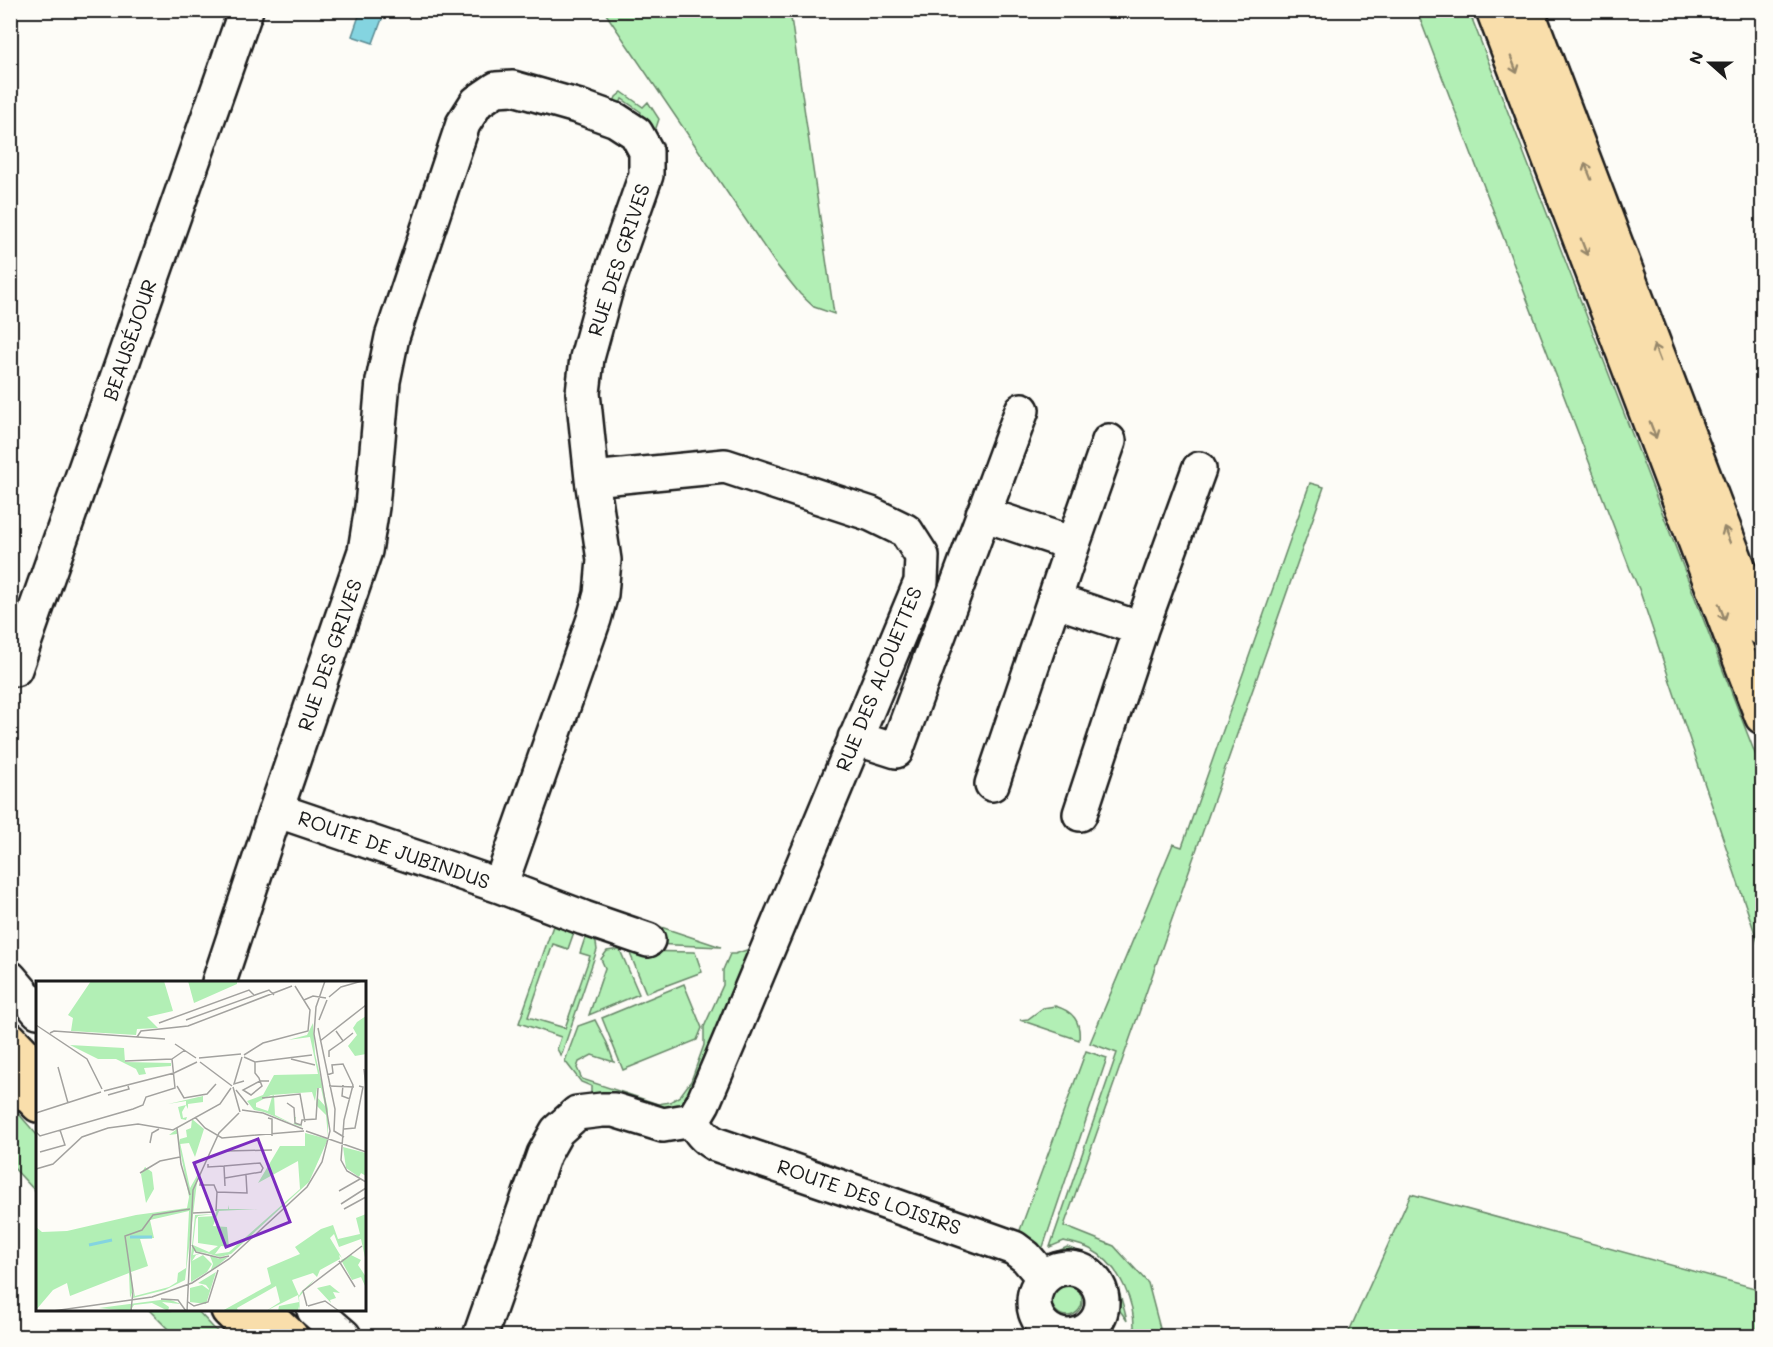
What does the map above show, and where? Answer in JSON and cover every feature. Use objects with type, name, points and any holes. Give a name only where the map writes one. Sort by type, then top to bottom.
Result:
[{"type":"highway","points":[[1493,10],[1762,717]]},
{"type":"highway","points":[[1527,10],[1762,629]]},
{"type":"highway","points":[[10,1039],[36,1066]]},
{"type":"highway","points":[[10,1076],[36,1103]]},
{"type":"highway","points":[[229,1311],[254,1336]]},
{"type":"highway","points":[[264,1311],[291,1336]]},
{"type":"street","name":"BEAUSÉJOUR","points":[[15,669],[246,10]]},
{"type":"street","name":"RUE DES GRIVES","points":[[276,810],[365,550],[372,507],[383,381],[392,337],[463,123],[477,102],[496,89],[513,88],[616,120],[636,133],[646,151],[646,175],[606,289],[587,358],[583,393],[592,479],[604,560],[601,594],[500,886]]},
{"type":"street","points":[[855,738],[896,752],[1022,410]]},
{"type":"street","points":[[992,784],[1109,441]]},
{"type":"street","name":"RUE DES ALOUETTES","points":[[592,479],[725,466],[872,514],[906,531],[922,556],[921,582],[703,1103],[693,1120]]},
{"type":"street","points":[[1080,814],[1141,629],[1199,469]]},
{"type":"street","points":[[983,514],[1073,543]]},
{"type":"street","points":[[1054,600],[1141,629]]},
{"type":"street","name":"ROUTE DE JUBINDUS","points":[[219,981],[276,810],[500,886],[648,940]]},
{"type":"street","points":[[10,978],[36,1009]]},
{"type":"street","points":[[480,1336],[544,1154],[557,1131],[577,1113],[602,1110],[614,1110],[663,1125],[693,1120]]},
{"type":"street","name":"ROUTE DES LOISIRS","points":[[693,1120],[701,1133],[715,1144],[1014,1248],[1026,1257],[1044,1278]]},
{"type":"street","points":[[1074,1268],[1093,1279],[1099,1288],[1101,1310],[1087,1330],[1074,1335],[1048,1332],[1034,1306],[1034,1296],[1044,1278],[1052,1271],[1074,1268]]},
{"type":"street","points":[[315,1311],[344,1336]]},
{"type":"green space","points":[[604,11],[790,11],[834,314],[814,307],[800,294],[775,263]]},
{"type":"green space","points":[[1417,11],[1469,11],[1756,756],[1762,777],[1762,954],[1639,589]]},
{"type":"green space","points":[[622,92],[643,107],[648,102],[659,119],[652,140],[637,126],[641,112],[622,99],[617,112],[611,110],[616,97]]},
{"type":"green space","points":[[1310,483],[1324,487],[1064,1226],[1114,1246],[1148,1283],[1162,1336],[1134,1336],[1129,1299],[1118,1275],[1110,1265],[1101,1256],[1080,1245],[1064,1241],[1050,1247],[1117,1053],[1090,1043],[1173,844],[1182,847]]},
{"type":"green space","points":[[555,920],[573,926],[574,932],[568,949],[553,944],[528,1017],[565,1028],[590,956],[580,953],[587,932],[596,943],[597,950],[561,1056],[557,1049],[561,1037],[519,1023]]},
{"type":"green space","points":[[658,926],[721,947],[652,944]]},
{"type":"green space","points":[[758,946],[685,1103],[674,1110],[660,1112],[610,1096],[591,1093],[591,1086],[581,1082],[565,1061],[578,1026],[595,1020],[614,1062],[592,1055],[579,1062],[577,1068],[582,1079],[658,1104],[670,1102],[680,1096],[691,1081],[704,1045],[704,1027],[723,985],[723,970],[730,954]]},
{"type":"green space","points":[[620,950],[639,994],[589,1015],[605,968],[601,959],[607,951]]},
{"type":"green space","points":[[629,951],[695,952],[702,972],[646,993]]},
{"type":"green space","points":[[684,984],[702,1028],[697,1040],[623,1070],[602,1018]]},
{"type":"green space","points":[[1055,1006],[1067,1011],[1077,1022],[1079,1040],[1020,1020],[1028,1019],[1043,1008]]},
{"type":"green space","points":[[1086,1051],[1107,1058],[1041,1253],[1016,1241]]},
{"type":"green space","points":[[11,1105],[36,1134],[36,1192],[11,1165]]},
{"type":"green space","points":[[1411,1194],[1762,1290],[1762,1336],[1347,1336]]},
{"type":"green space","points":[[1067,1247],[1093,1259],[1109,1274],[1115,1283],[1127,1321],[1115,1304],[1103,1273],[1096,1266],[1089,1261],[1073,1257],[1044,1260],[1047,1256]]},
{"type":"green space","points":[[1067,1286],[1078,1290],[1082,1301],[1078,1312],[1067,1316],[1056,1312],[1052,1301],[1056,1290]]},
{"type":"green space","points":[[150,1311],[198,1311],[221,1336],[175,1336]]},
{"type":"water","points":[[361,10],[385,11],[373,43],[352,36]]}]
